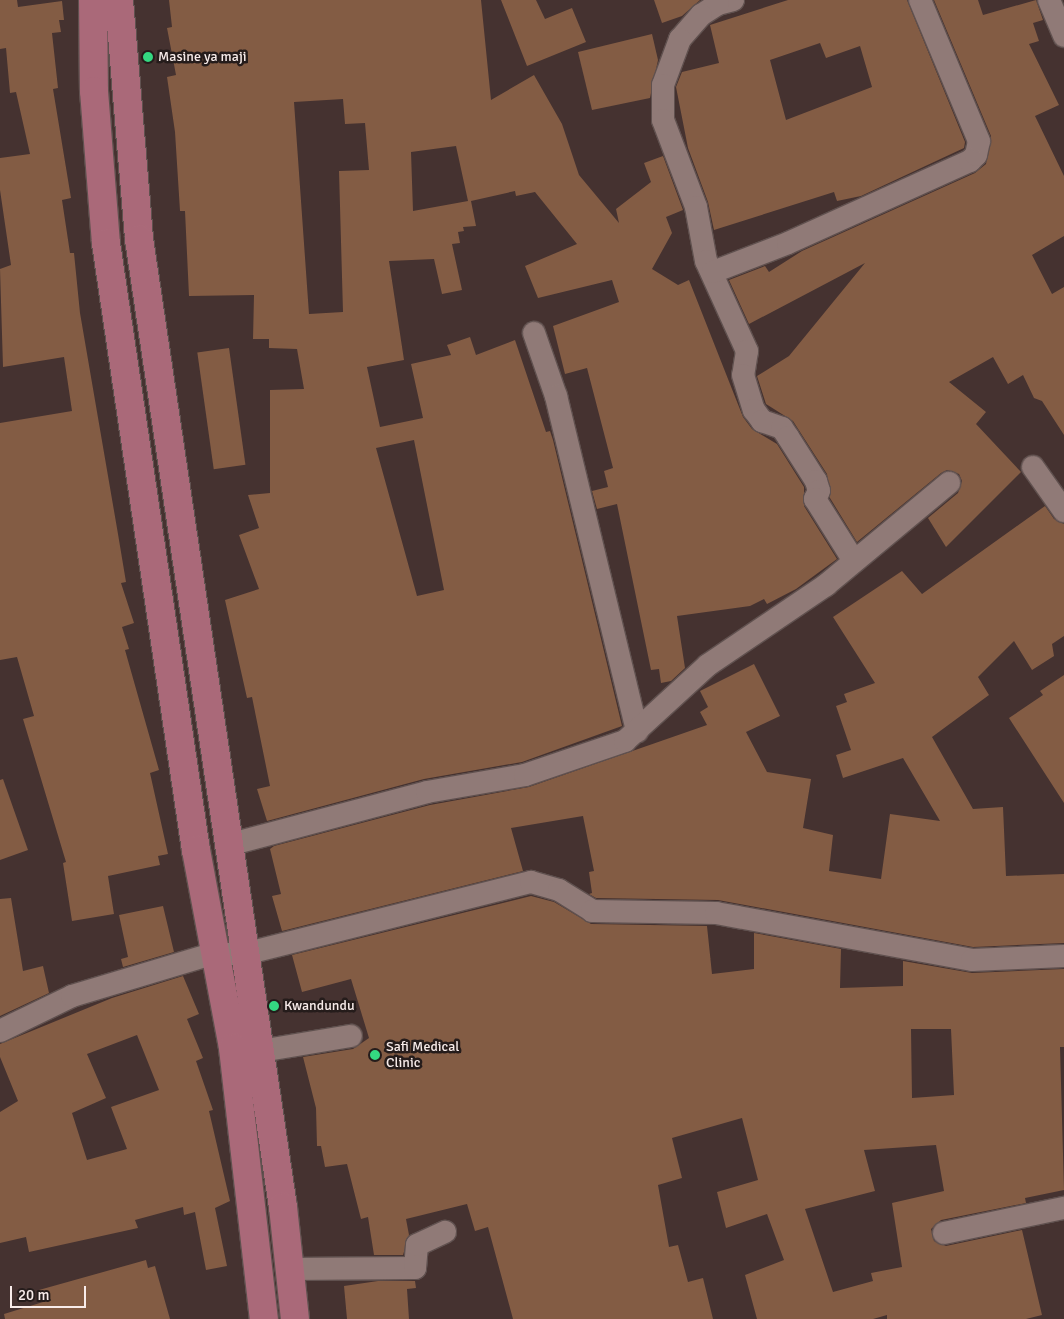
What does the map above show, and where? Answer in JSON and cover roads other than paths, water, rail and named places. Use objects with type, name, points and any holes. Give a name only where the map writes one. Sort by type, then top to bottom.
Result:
[{"type":"main road","points":[[93,0],[94,91],[106,243],[212,954],[233,1048],[264,1319]]},
{"type":"main road","points":[[120,0],[139,239],[260,1052],[295,1319]]},
{"type":"street","points":[[733,0],[718,4],[702,15],[680,39],[663,84],[663,120],[696,207],[706,261],[713,272],[747,351],[743,375],[754,410],[762,421],[782,428],[788,437],[816,481],[819,491],[815,499],[854,561]]},
{"type":"street","points":[[713,272],[788,243],[970,161],[976,155],[979,141],[920,0]]},
{"type":"street","points":[[1049,0],[1064,36]]},
{"type":"street","points":[[534,333],[556,396],[637,731]]},
{"type":"street","points":[[1033,468],[1064,511]]},
{"type":"street","points":[[228,845],[427,792],[524,775],[625,741],[708,665],[854,561],[949,483]]},
{"type":"street","points":[[0,1031],[72,996],[212,954],[244,954],[531,882],[559,890],[592,911],[716,913],[972,960],[1064,956]]},
{"type":"street","points":[[260,1052],[351,1036]]},
{"type":"street","points":[[944,1233],[1064,1208]]},
{"type":"street","points":[[289,1269],[415,1268],[417,1245],[445,1232]]},
{"type":"place","name":"Masine ya maji","points":[[148,57]]},
{"type":"place","name":"Kwandundu","points":[[274,1006]]},
{"type":"place","name":"Safi Medical Clinic","points":[[375,1055]]}]
